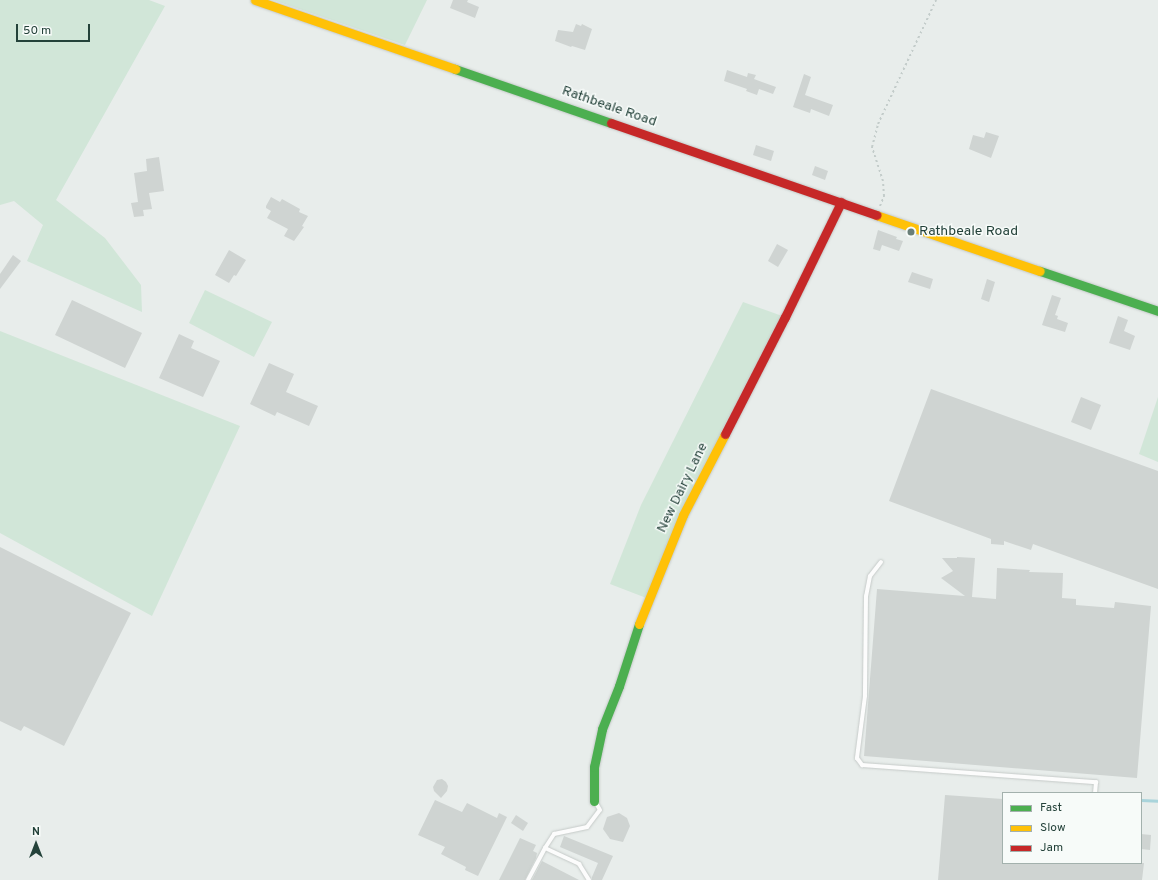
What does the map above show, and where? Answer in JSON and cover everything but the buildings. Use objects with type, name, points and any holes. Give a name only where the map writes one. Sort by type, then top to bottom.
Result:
[{"type":"main road","name":"Rathbeale Road","points":[[255,0],[1158,311]]},
{"type":"main road","name":"New Dairy Lane","points":[[594,800],[594,767],[602,728],[619,686],[642,611],[649,599],[683,515],[785,317],[841,202]]},
{"type":"lane","points":[[881,562],[870,576],[866,596],[865,696],[857,758],[862,765],[1096,782],[1095,792]]},
{"type":"lane","points":[[528,880],[544,848],[554,834],[587,827],[600,810],[594,800]]},
{"type":"lane","points":[[544,848],[578,864],[589,880]]},
{"type":"path","points":[[877,215],[884,196],[883,181],[872,147],[878,124],[936,0]]},
{"type":"green space","points":[[0,0],[149,0],[165,6],[56,200],[105,238],[141,285],[142,312],[27,261],[43,225],[14,201],[0,205]]},
{"type":"green space","points":[[273,0],[427,0],[405,45]]},
{"type":"green space","points":[[205,290],[272,322],[254,357],[189,323]]},
{"type":"green space","points":[[743,302],[785,317],[649,599],[610,584],[641,505]]},
{"type":"green space","points":[[0,331],[240,426],[152,616],[0,533]]},
{"type":"green space","points":[[1158,397],[1158,462],[1139,454]]},
{"type":"waterway","points":[[1142,800],[1158,801]]},
{"type":"traffic: fast","points":[[455,69],[611,123]]},
{"type":"traffic: fast","points":[[1040,271],[1158,311]]},
{"type":"traffic: fast","points":[[594,801],[594,767],[602,729],[619,686],[639,624]]},
{"type":"traffic: slow","points":[[255,0],[455,69]]},
{"type":"traffic: slow","points":[[876,215],[1040,271]]},
{"type":"traffic: slow","points":[[639,624],[683,515],[725,434]]},
{"type":"traffic: jam","points":[[611,123],[876,215]]},
{"type":"traffic: jam","points":[[725,434],[785,317],[841,202]]},
{"type":"place","name":"Rathbeale Road","points":[[911,232]]}]
